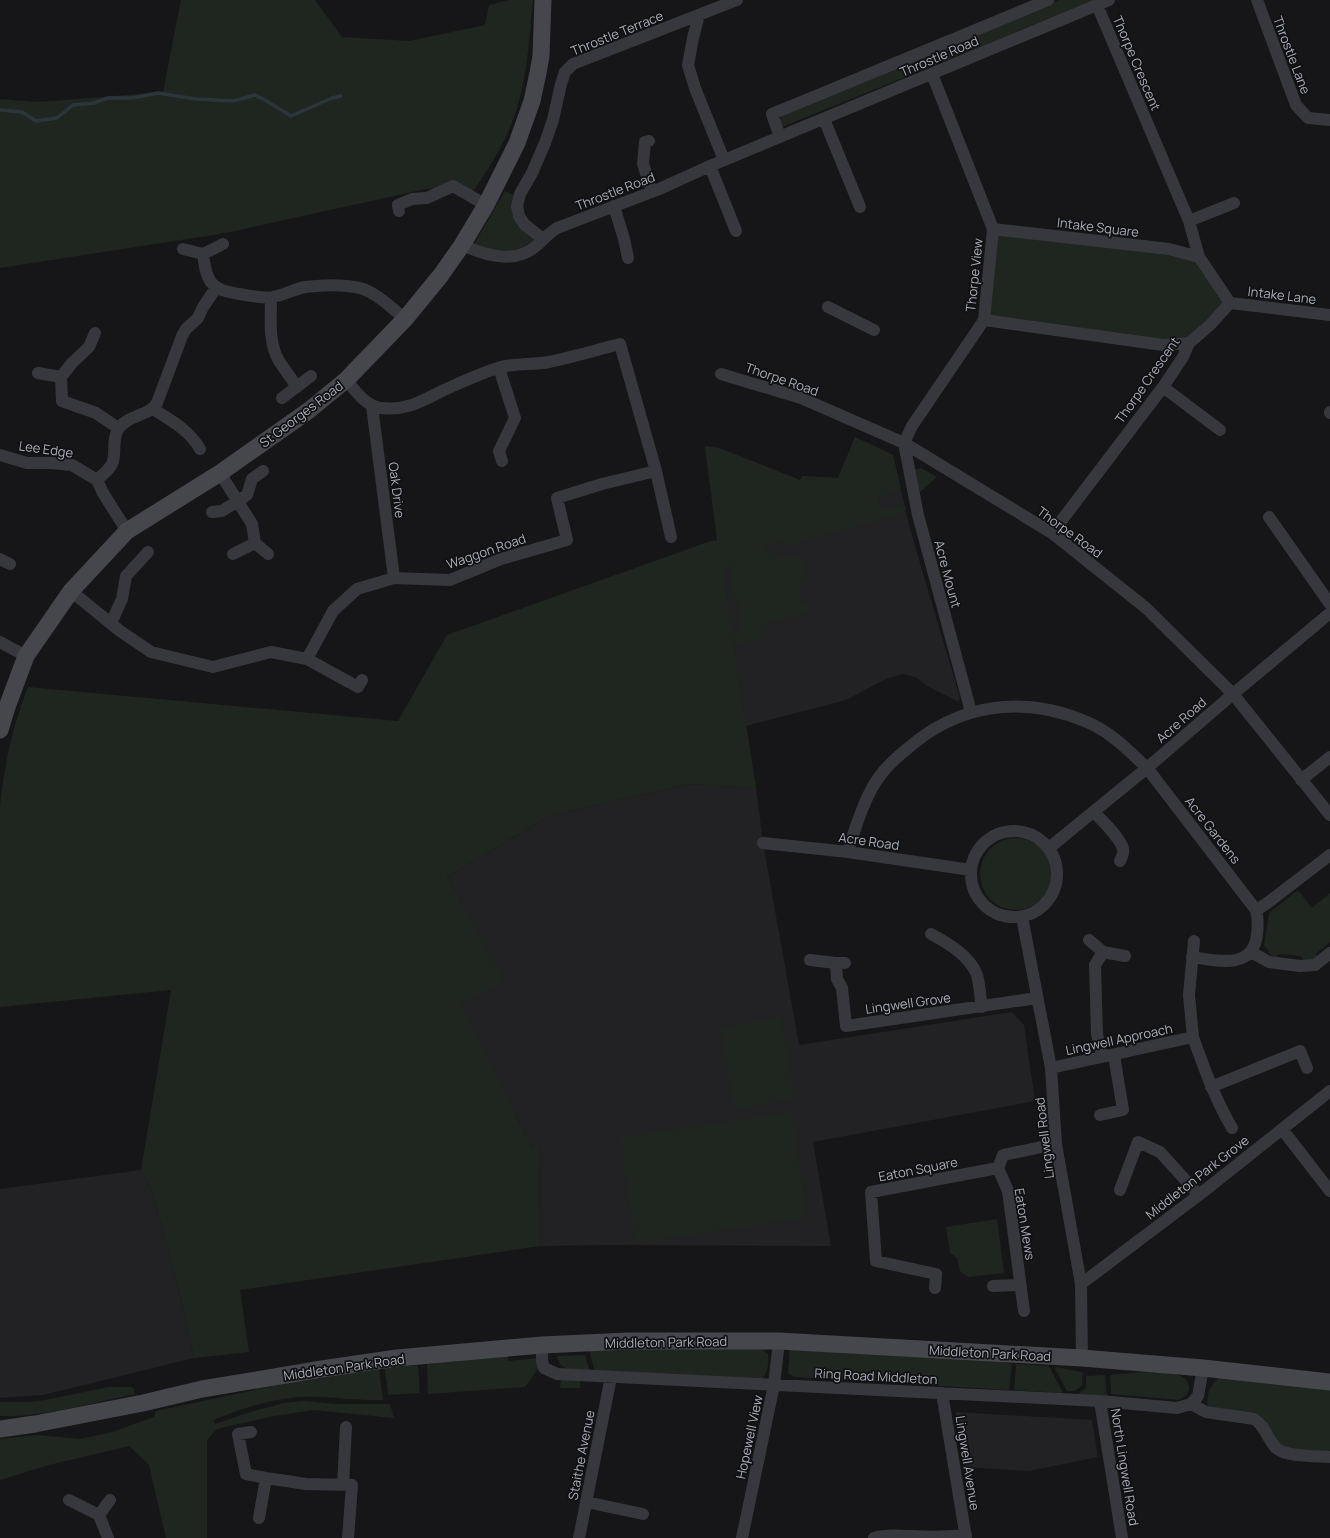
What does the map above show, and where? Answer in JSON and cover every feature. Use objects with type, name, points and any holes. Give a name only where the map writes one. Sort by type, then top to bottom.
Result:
[{"type":"street","name":"St Georges Road","points":[[0,730],[26,656],[71,591],[127,531],[220,473],[308,412],[346,380],[406,319],[441,275],[462,245],[486,205],[517,143],[532,101],[541,56],[543,0]]},
{"type":"street","name":"Throstle Terrace","points":[[543,239],[524,224],[519,216],[517,206],[520,194],[546,143],[553,120],[560,84],[565,72],[573,64],[737,0]]},
{"type":"street","name":"Throstle Road","points":[[780,137],[772,114],[1048,0]]},
{"type":"street","name":"Throstle Road","points":[[462,245],[480,253],[492,256],[503,257],[525,253],[535,247],[557,228],[652,192],[724,160],[1109,0]]},
{"type":"street","name":"Throstle Lane","points":[[1257,0],[1296,105],[1308,118],[1330,120]]},
{"type":"street","name":"Thorpe Crescent","points":[[1052,533],[1163,387],[1183,357],[1189,343],[1210,325],[1230,303],[1199,257],[1189,221],[1098,5]]},
{"type":"street","points":[[699,15],[688,65],[695,88],[724,160]]},
{"type":"street","name":"Thorpe View","points":[[904,443],[912,426],[984,320],[993,229],[932,74]]},
{"type":"street","points":[[824,119],[860,207]]},
{"type":"street","points":[[649,141],[645,142],[643,164],[652,192]]},
{"type":"street","points":[[710,166],[736,231]]},
{"type":"street","points":[[395,207],[412,199],[427,198],[453,186],[486,205]]},
{"type":"street","points":[[1189,221],[1234,204]]},
{"type":"street","points":[[614,206],[628,258]]},
{"type":"street","name":"Intake Square","points":[[993,229],[1169,249],[1199,257]]},
{"type":"street","points":[[183,249],[203,254],[223,244]]},
{"type":"street","points":[[203,254],[210,281],[216,288],[223,292],[260,298],[271,298],[304,287],[342,285],[361,288],[378,298],[406,319]]},
{"type":"street","points":[[127,531],[103,493],[97,480],[112,464],[115,437],[118,428],[126,420],[153,409],[157,403],[182,336],[186,329],[198,318],[203,307],[216,288]]},
{"type":"street","points":[[271,298],[271,333],[273,346],[279,360],[297,387]]},
{"type":"street","name":"Intake Lane","points":[[1230,303],[1330,315]]},
{"type":"street","points":[[828,307],[874,330]]},
{"type":"street","points":[[984,320],[1163,345],[1189,343]]},
{"type":"street","points":[[95,333],[89,347],[72,363],[61,377],[62,401],[96,412],[118,428]]},
{"type":"street","points":[[346,380],[362,398],[372,406],[379,408],[406,408],[459,383],[499,368],[514,364],[548,362],[620,344],[656,471],[671,537]]},
{"type":"street","points":[[499,368],[515,418],[499,451],[502,461]]},
{"type":"street","points":[[38,373],[61,377]]},
{"type":"street","name":"Thorpe Road","points":[[721,374],[801,398],[904,443],[1052,533],[1146,608],[1232,694],[1330,815]]},
{"type":"street","points":[[282,398],[311,376]]},
{"type":"street","points":[[1163,387],[1220,430]]},
{"type":"street","name":"Oak Drive","points":[[372,406],[394,578]]},
{"type":"street","points":[[153,409],[180,425],[200,449]]},
{"type":"street","name":"Acre Mount","points":[[904,443],[918,515],[971,712]]},
{"type":"street","name":"Lee Edge","points":[[0,455],[27,463],[72,465],[97,480]]},
{"type":"street","points":[[212,512],[222,511],[247,495],[252,479],[263,471]]},
{"type":"street","name":"Waggon Road","points":[[306,659],[333,611],[357,589],[394,578],[450,580],[501,559],[567,540],[557,498],[602,484],[656,471]]},
{"type":"street","points":[[220,473],[252,524],[255,543],[268,554]]},
{"type":"street","points":[[1269,517],[1330,604]]},
{"type":"street","points":[[233,554],[255,543]]},
{"type":"street","points":[[111,623],[122,599],[126,576],[148,552]]},
{"type":"street","points":[[71,591],[120,631],[151,652],[213,667],[271,652],[306,659],[358,688],[362,680]]},
{"type":"street","name":"Acre Road","points":[[1049,848],[1147,768],[1232,694],[1330,613]]},
{"type":"street","points":[[0,642],[26,656]]},
{"type":"street","name":"Acre Gardens","points":[[848,852],[855,828],[872,789],[899,755],[920,738],[952,719],[971,712],[1001,707],[1024,706],[1046,709],[1088,722],[1108,734],[1147,768],[1256,910]]},
{"type":"street","points":[[1301,780],[1330,757]]},
{"type":"street","points":[[1094,812],[1120,841],[1124,849],[1120,861]]},
{"type":"street","points":[[1009,831],[1024,832],[1038,838],[1049,848],[1056,862],[1058,873],[1055,888],[1051,897],[1041,908],[1032,914],[1022,917],[1007,917],[997,914],[984,905],[976,895],[973,888],[971,870],[975,856],[987,840],[1009,831]]},
{"type":"street","name":"Acre Road","points":[[763,843],[848,852],[971,870]]},
{"type":"street","points":[[1192,957],[1234,961],[1243,959],[1251,952],[1256,943],[1258,919],[1256,910],[1330,855]]},
{"type":"street","name":"Lingwell Road","points":[[1022,917],[1051,1068],[1056,1144],[1081,1284],[1082,1358]]},
{"type":"street","points":[[931,934],[946,942],[961,954],[969,963],[977,975],[982,1006]]},
{"type":"street","points":[[1089,940],[1103,952],[1126,956]]},
{"type":"street","name":"Lingwell Approach","points":[[1194,941],[1189,995],[1193,1037],[1211,1087],[1232,1128]]},
{"type":"street","points":[[1100,1115],[1123,1110],[1108,1055],[1097,1034],[1095,965],[1103,952]]},
{"type":"street","points":[[1251,952],[1269,962],[1300,966],[1315,965],[1330,953]]},
{"type":"street","name":"Lingwell Grove","points":[[810,960],[841,963],[837,979],[842,988],[846,1026],[1037,998]]},
{"type":"street","name":"Lingwell Approach","points":[[1051,1068],[1193,1037]]},
{"type":"street","points":[[1211,1087],[1300,1050],[1308,1068]]},
{"type":"street","name":"Middleton Park Grove","points":[[1081,1284],[1199,1195],[1330,1091]]},
{"type":"street","points":[[1282,1129],[1330,1191]]},
{"type":"street","points":[[1120,1190],[1138,1142],[1160,1152],[1199,1195]]},
{"type":"street","points":[[998,1168],[1004,1155],[1056,1144]]},
{"type":"street","name":"Eaton Mews","points":[[998,1168],[1008,1191],[1024,1311]]},
{"type":"street","name":"Eaton Square","points":[[935,1288],[936,1274],[876,1261],[871,1192],[998,1168]]},
{"type":"street","points":[[993,1286],[1020,1285]]},
{"type":"street","name":"Middleton Park Road","points":[[3,1427],[35,1424],[143,1403],[202,1389],[397,1358],[542,1345],[628,1341],[779,1341],[1082,1358],[1203,1368],[1330,1382]]},
{"type":"street","name":"Hopewell View","points":[[742,1538],[774,1385],[779,1341]]},
{"type":"street","name":"Ring Road Middleton","points":[[542,1345],[542,1361],[544,1368],[557,1374],[1100,1401],[1177,1408],[1190,1404]]},
{"type":"street","points":[[1203,1368],[1198,1396],[1190,1404],[1206,1412],[1254,1418],[1259,1422],[1275,1447],[1284,1453],[1330,1457]]},
{"type":"street","name":"Staithe Avenue","points":[[579,1538],[611,1377]]},
{"type":"street","name":"Lingwell Avenue","points":[[942,1393],[966,1537]]},
{"type":"street","name":"North Lingwell Road","points":[[1100,1401],[1122,1538]]},
{"type":"street","points":[[343,1485],[346,1427]]},
{"type":"street","points":[[251,1432],[238,1434],[246,1474],[306,1484],[352,1485],[348,1538]]},
{"type":"street","points":[[259,1518],[266,1478]]},
{"type":"street","points":[[69,1500],[99,1515],[108,1538]]},
{"type":"street","points":[[99,1515],[110,1500]]},
{"type":"street","points":[[586,1502],[643,1514]]},
{"type":"street","points":[[874,1538],[891,1536],[966,1537]]},
{"type":"shaded area","points":[[181,0],[315,0],[342,37],[409,41],[485,25],[489,5],[509,0],[533,0],[524,81],[516,112],[497,154],[470,196],[453,186],[426,189],[226,233],[0,268],[0,99],[39,102],[163,92]]},
{"type":"shaded area","points":[[1059,0],[1095,0],[782,127],[779,121],[783,113]]},
{"type":"shaded area","points":[[505,191],[513,195],[512,207],[535,239],[521,248],[504,252],[488,250],[474,244]]},
{"type":"shaded area","points":[[993,229],[1199,257],[1230,303],[1189,343],[984,320]]},
{"type":"shaded area","points":[[855,437],[893,455],[910,529],[960,698],[959,702],[927,686],[917,678],[903,674],[886,679],[846,700],[746,726],[729,622],[705,446],[719,448],[800,480],[802,476],[838,478]]},
{"type":"shaded area","points":[[855,437],[893,455],[901,490],[878,497],[881,510],[905,505],[906,510],[904,513],[787,546],[786,541],[765,547],[767,552],[805,559],[799,600],[808,603],[810,611],[776,622],[775,620],[768,622],[768,627],[763,632],[760,639],[739,644],[739,642],[733,643],[756,787],[689,784],[549,816],[447,877],[505,981],[460,1005],[532,1147],[539,1143],[540,1246],[240,1290],[249,1352],[194,1358],[181,1299],[152,1191],[141,1170],[171,990],[0,1007],[0,806],[10,745],[28,687],[398,721],[447,635],[717,540],[705,446],[719,448],[800,480],[802,476],[838,478]],"holes":[[[733,565],[728,588],[738,605],[740,613],[740,627],[732,636],[724,571]]]},
{"type":"shaded area","points":[[921,468],[937,477],[920,492],[913,473],[915,470]]},
{"type":"shaded area","points":[[689,784],[756,787],[763,843],[799,1045],[1012,1012],[1024,1025],[1035,1101],[813,1142],[831,1246],[540,1246],[539,1144],[532,1147],[459,1005],[504,981],[447,877],[549,816]]},
{"type":"shaded area","points":[[1009,838],[1023,838],[1042,848],[1052,867],[1052,881],[1042,900],[1023,910],[1009,910],[990,900],[980,881],[980,867],[990,848]]},
{"type":"shaded area","points":[[1298,890],[1312,908],[1330,893],[1330,942],[1317,953],[1316,960],[1305,962],[1301,956],[1279,954],[1275,957],[1268,953],[1269,951],[1264,946],[1269,913]]},
{"type":"shaded area","points":[[781,1017],[795,1099],[734,1110],[720,1028]]},
{"type":"shaded area","points":[[792,1112],[807,1218],[635,1243],[620,1137]]},
{"type":"shaded area","points":[[141,1170],[152,1191],[181,1299],[194,1358],[43,1395],[0,1398],[0,1189]]},
{"type":"shaded area","points":[[997,1219],[1004,1273],[968,1277],[960,1271],[957,1258],[950,1253],[946,1227]]},
{"type":"shaded area","points":[[669,1348],[762,1349],[768,1354],[768,1368],[762,1379],[595,1372],[589,1350]]},
{"type":"shaded area","points":[[790,1349],[1005,1359],[1005,1363],[1012,1364],[1009,1390],[795,1377],[788,1374]]},
{"type":"shaded area","points":[[585,1355],[590,1372],[565,1368],[558,1361],[557,1356]]},
{"type":"shaded area","points":[[508,1356],[508,1361],[538,1358],[538,1369],[525,1387],[428,1394],[427,1362]]},
{"type":"shaded area","points":[[1016,1364],[1049,1366],[1063,1393],[1014,1390]]},
{"type":"shaded area","points":[[418,1365],[420,1393],[388,1395],[385,1368]]},
{"type":"shaded area","points":[[1054,1367],[1083,1372],[1082,1386],[1074,1391],[1067,1391]]},
{"type":"shaded area","points":[[379,1369],[383,1400],[313,1397],[280,1399],[213,1420],[215,1424],[284,1403],[304,1401],[336,1404],[390,1404],[394,1418],[314,1410],[274,1416],[217,1429],[207,1440],[207,1538],[166,1538],[149,1465],[129,1446],[49,1465],[0,1480],[0,1439],[38,1435],[80,1439],[112,1432],[154,1417],[156,1411],[278,1385]]},
{"type":"shaded area","points":[[1141,1372],[1179,1375],[1185,1378],[1188,1383],[1188,1393],[1178,1400],[1111,1394],[1110,1375]]},
{"type":"shaded area","points":[[1105,1375],[1107,1396],[1078,1394],[1086,1388],[1086,1376]]},
{"type":"shaded area","points":[[1220,1377],[1330,1389],[1330,1452],[1295,1450],[1282,1446],[1278,1443],[1261,1416],[1208,1406],[1208,1394],[1214,1382]]},
{"type":"shaded area","points":[[561,1379],[580,1381],[580,1388],[560,1388]]},
{"type":"shaded area","points":[[108,1387],[133,1387],[135,1394],[51,1412],[17,1416],[0,1416],[0,1402],[30,1402],[45,1400]]},
{"type":"shaded area","points":[[956,1412],[1092,1420],[1098,1457],[1029,1471],[964,1467]]},
{"type":"waterway","points":[[0,110],[22,112],[36,121],[57,118],[73,105],[94,103],[108,98],[132,98],[158,93],[196,99],[233,101],[255,95],[291,116],[332,98],[341,96]]}]
